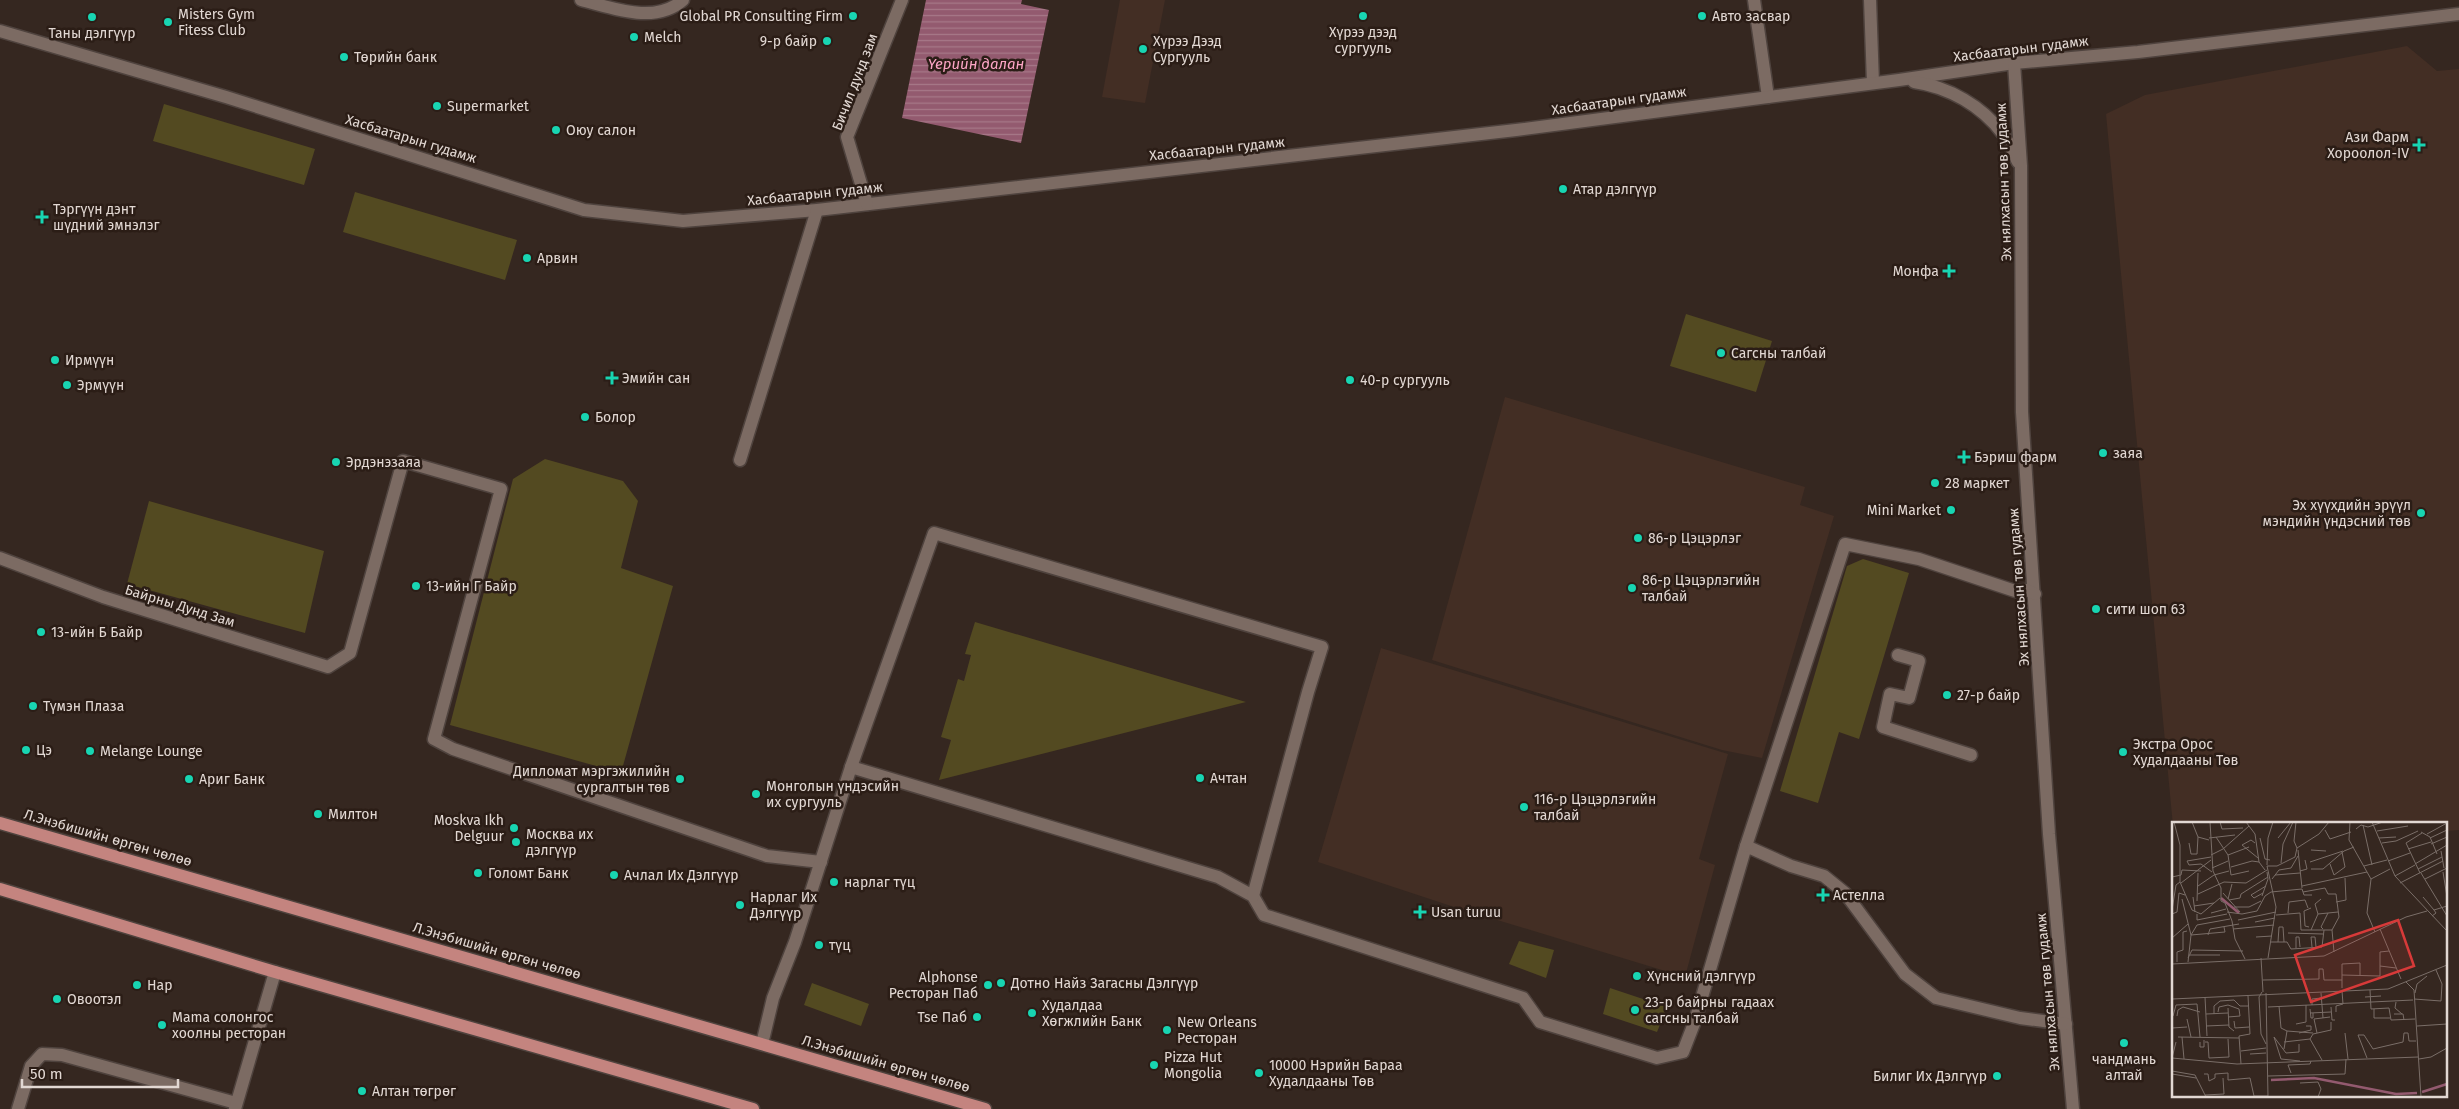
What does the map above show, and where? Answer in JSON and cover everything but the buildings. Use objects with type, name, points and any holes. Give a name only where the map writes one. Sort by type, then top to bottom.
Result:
[{"type":"main road","name":"Л.Энэбишийн өргөн чөлөө","points":[[0,822],[985,1109]]},
{"type":"main road","points":[[0,889],[275,972],[746,1108]]},
{"type":"street","points":[[580,0],[644,15],[675,8],[683,0]]},
{"type":"street","name":"Бичил дунд зам","points":[[867,204],[847,137],[902,0]]},
{"type":"street","points":[[1754,0],[1768,97]]},
{"type":"street","points":[[1870,0],[1873,83]]},
{"type":"street","name":"Хасбаатарын гудамж","points":[[0,31],[226,97],[584,210],[683,221],[817,210],[1516,130],[1899,80],[2014,63],[2138,52],[2459,14]]},
{"type":"street","name":"Эх нялхасын төв гудамж","points":[[2014,63],[2021,166],[2022,412],[2049,834],[2074,1109]]},
{"type":"street","points":[[1899,80],[1929,84],[1958,95],[1983,112],[2004,134],[2021,166]]},
{"type":"street","points":[[740,460],[817,210]]},
{"type":"street","name":"Байрны Дунд Зам","points":[[0,558],[103,598],[328,667],[350,653],[403,462],[501,489],[434,739],[453,749],[767,856],[820,862]]},
{"type":"street","points":[[762,1044],[772,998],[795,942],[851,767],[934,533],[1322,648],[1308,692],[1253,896]]},
{"type":"street","points":[[851,767],[1218,877],[1253,896],[1264,915],[1523,998],[1540,1022],[1657,1058],[1683,1052],[1695,1021],[1746,846],[1845,544],[1918,559],[2015,591],[2027,590],[2035,594]]},
{"type":"street","points":[[1898,655],[1919,661],[1909,698],[1890,694],[1883,727],[1971,755]]},
{"type":"street","points":[[1746,846],[1791,866],[1824,876],[1845,893],[1905,974],[1936,998],[2020,1018],[2066,1024]]},
{"type":"street","points":[[18,1109],[31,1066],[42,1054],[62,1055],[235,1106],[275,972]]},
{"type":"shaded area","name":"Хүрээ Дээд Сургууль","points":[[1120,0],[1165,0],[1145,103],[1102,97]]},
{"type":"shaded area","points":[[2407,46],[2437,71],[2459,69],[2459,830],[2446,831],[2446,822],[2173,822],[2106,114],[2145,95]]},
{"type":"shaded area","points":[[164,104],[315,149],[304,185],[153,141]]},
{"type":"shaded area","points":[[355,192],[517,240],[505,280],[343,232]]},
{"type":"shaded area","name":"Сагсны талбай","points":[[1686,314],[1772,341],[1756,392],[1670,366]]},
{"type":"shaded area","name":"86-р Цэцэрлэгийн талбай","points":[[1505,397],[1805,487],[1800,505],[1834,516],[1762,758],[1722,750],[1432,660]]},
{"type":"shaded area","points":[[545,459],[623,481],[638,501],[621,568],[673,586],[621,773],[450,725],[513,479]]},
{"type":"shaded area","points":[[149,501],[324,551],[305,633],[127,584]]},
{"type":"shaded area","points":[[1863,559],[1909,573],[1859,739],[1839,732],[1818,803],[1780,791],[1847,566]]},
{"type":"shaded area","points":[[975,622],[1246,702],[939,780],[951,740],[941,737],[958,679],[964,681],[971,655],[965,654]]},
{"type":"shaded area","name":"116-р Цэцэрлэгийн талбай","points":[[1381,648],[1728,754],[1699,859],[1715,865],[1685,977],[1448,905],[1318,862]]},
{"type":"shaded area","points":[[1519,941],[1554,950],[1546,978],[1509,964]]},
{"type":"shaded area","points":[[812,983],[869,1004],[861,1026],[804,1005]]},
{"type":"shaded area","name":"23-р байрны гадаах сагсны талбай","points":[[1610,988],[1667,1007],[1657,1032],[1603,1014]]},
{"type":"water","name":"Үерийн далан","points":[[926,0],[1022,0],[1021,4],[1049,10],[1021,143],[902,118]]},
{"type":"place","name":"Global PR Consulting Firm","points":[[853,16]]},
{"type":"place","name":"Хүрээ дээд сургууль","points":[[1363,16]]},
{"type":"place","name":"Авто засвар","points":[[1702,16]]},
{"type":"place","name":"Таны дэлгүүр","points":[[92,17]]},
{"type":"place","name":"Misters Gym Fitess Club","points":[[168,22]]},
{"type":"place","name":"Melch","points":[[634,37]]},
{"type":"place","name":"9-р байр","points":[[827,41]]},
{"type":"place","name":"Хүрээ Дээд Сургууль","points":[[1143,49]]},
{"type":"place","name":"Төрийн банк","points":[[344,57]]},
{"type":"place","name":"Supermarket","points":[[437,106]]},
{"type":"place","name":"Оюу салон","points":[[556,130]]},
{"type":"place","name":"Ази Фарм Хороолол-IV","points":[[2419,145]]},
{"type":"place","name":"Атар дэлгүүр","points":[[1563,189]]},
{"type":"place","name":"Тэргүүн дэнт шүдний эмнэлэг","points":[[42,217]]},
{"type":"place","name":"Арвин","points":[[527,258]]},
{"type":"place","name":"Монфа","points":[[1949,271]]},
{"type":"place","name":"Сагсны талбай","points":[[1721,353]]},
{"type":"place","name":"Ирмүүн","points":[[55,360]]},
{"type":"place","name":"Эмийн сан","points":[[612,378]]},
{"type":"place","name":"40-р сургууль","points":[[1350,380]]},
{"type":"place","name":"Эрмүүн","points":[[67,385]]},
{"type":"place","name":"Болор","points":[[585,417]]},
{"type":"place","name":"заяа","points":[[2103,453]]},
{"type":"place","name":"Бэриш фарм","points":[[1964,457]]},
{"type":"place","name":"Эрдэнэзаяа","points":[[336,462]]},
{"type":"place","name":"28 маркет","points":[[1935,483]]},
{"type":"place","name":"Mini Market","points":[[1951,510]]},
{"type":"place","name":"Эх хүүхдийн эрүүл мэндийн үндэсний төв","points":[[2421,513]]},
{"type":"place","name":"86-р Цэцэрлэг","points":[[1638,538]]},
{"type":"place","name":"13-ийн Г Байр","points":[[416,586]]},
{"type":"place","name":"86-р Цэцэрлэгийн талбай","points":[[1632,588]]},
{"type":"place","name":"сити шоп 63","points":[[2096,609]]},
{"type":"place","name":"13-ийн Б Байр","points":[[41,632]]},
{"type":"place","name":"27-р байр","points":[[1947,695]]},
{"type":"place","name":"Түмэн Плаза","points":[[33,706]]},
{"type":"place","name":"Цэ","points":[[26,750]]},
{"type":"place","name":"Melange Lounge","points":[[90,751]]},
{"type":"place","name":"Экстра Орос Худалдааны Төв","points":[[2123,752]]},
{"type":"place","name":"Ачтан","points":[[1200,778]]},
{"type":"place","name":"Ариг Банк","points":[[189,779]]},
{"type":"place","name":"Дипломат мэргэжилийн сургалтын төв","points":[[680,779]]},
{"type":"place","name":"Монголын үндэсийн их сургууль","points":[[756,794]]},
{"type":"place","name":"116-р Цэцэрлэгийн талбай","points":[[1524,807]]},
{"type":"place","name":"Милтон","points":[[318,814]]},
{"type":"place","name":"Moskva Ikh Delguur","points":[[514,828]]},
{"type":"place","name":"Москва их дэлгүүр","points":[[516,842]]},
{"type":"place","name":"Голомт Банк","points":[[478,873]]},
{"type":"place","name":"Ачлал Их Дэлгүүр","points":[[614,875]]},
{"type":"place","name":"нарлаг түц","points":[[834,882]]},
{"type":"place","name":"Астелла","points":[[1823,895]]},
{"type":"place","name":"Нарлаг Их Дэлгүүр","points":[[740,905]]},
{"type":"place","name":"Usan turuu","points":[[1420,912]]},
{"type":"place","name":"түц","points":[[819,945]]},
{"type":"place","name":"Хүнсний дэлгүүр","points":[[1637,976]]},
{"type":"place","name":"Дотно Найз Загасны Дэлгүүр","points":[[1001,983]]},
{"type":"place","name":"Нар","points":[[137,985]]},
{"type":"place","name":"Alphonse Ресторан Паб","points":[[988,985]]},
{"type":"place","name":"Овоотэл","points":[[57,999]]},
{"type":"place","name":"23-р байрны гадаах сагсны талбай","points":[[1635,1010]]},
{"type":"place","name":"Худалдаа Хөгжлийн Банк","points":[[1032,1013]]},
{"type":"place","name":"Tse Паб","points":[[977,1017]]},
{"type":"place","name":"Mama солонгос хоолны ресторан","points":[[162,1025]]},
{"type":"place","name":"New Orleans Ресторан","points":[[1167,1030]]},
{"type":"place","name":"чандмань алтай","points":[[2124,1043]]},
{"type":"place","name":"Pizza Hut Mongolia","points":[[1154,1065]]},
{"type":"place","name":"10000 Нэрийн Бараа Худалдааны Төв","points":[[1259,1073]]},
{"type":"place","name":"Билиг Их Дэлгүүр","points":[[1997,1076]]},
{"type":"place","name":"Алтан төгрөг","points":[[362,1091]]}]
